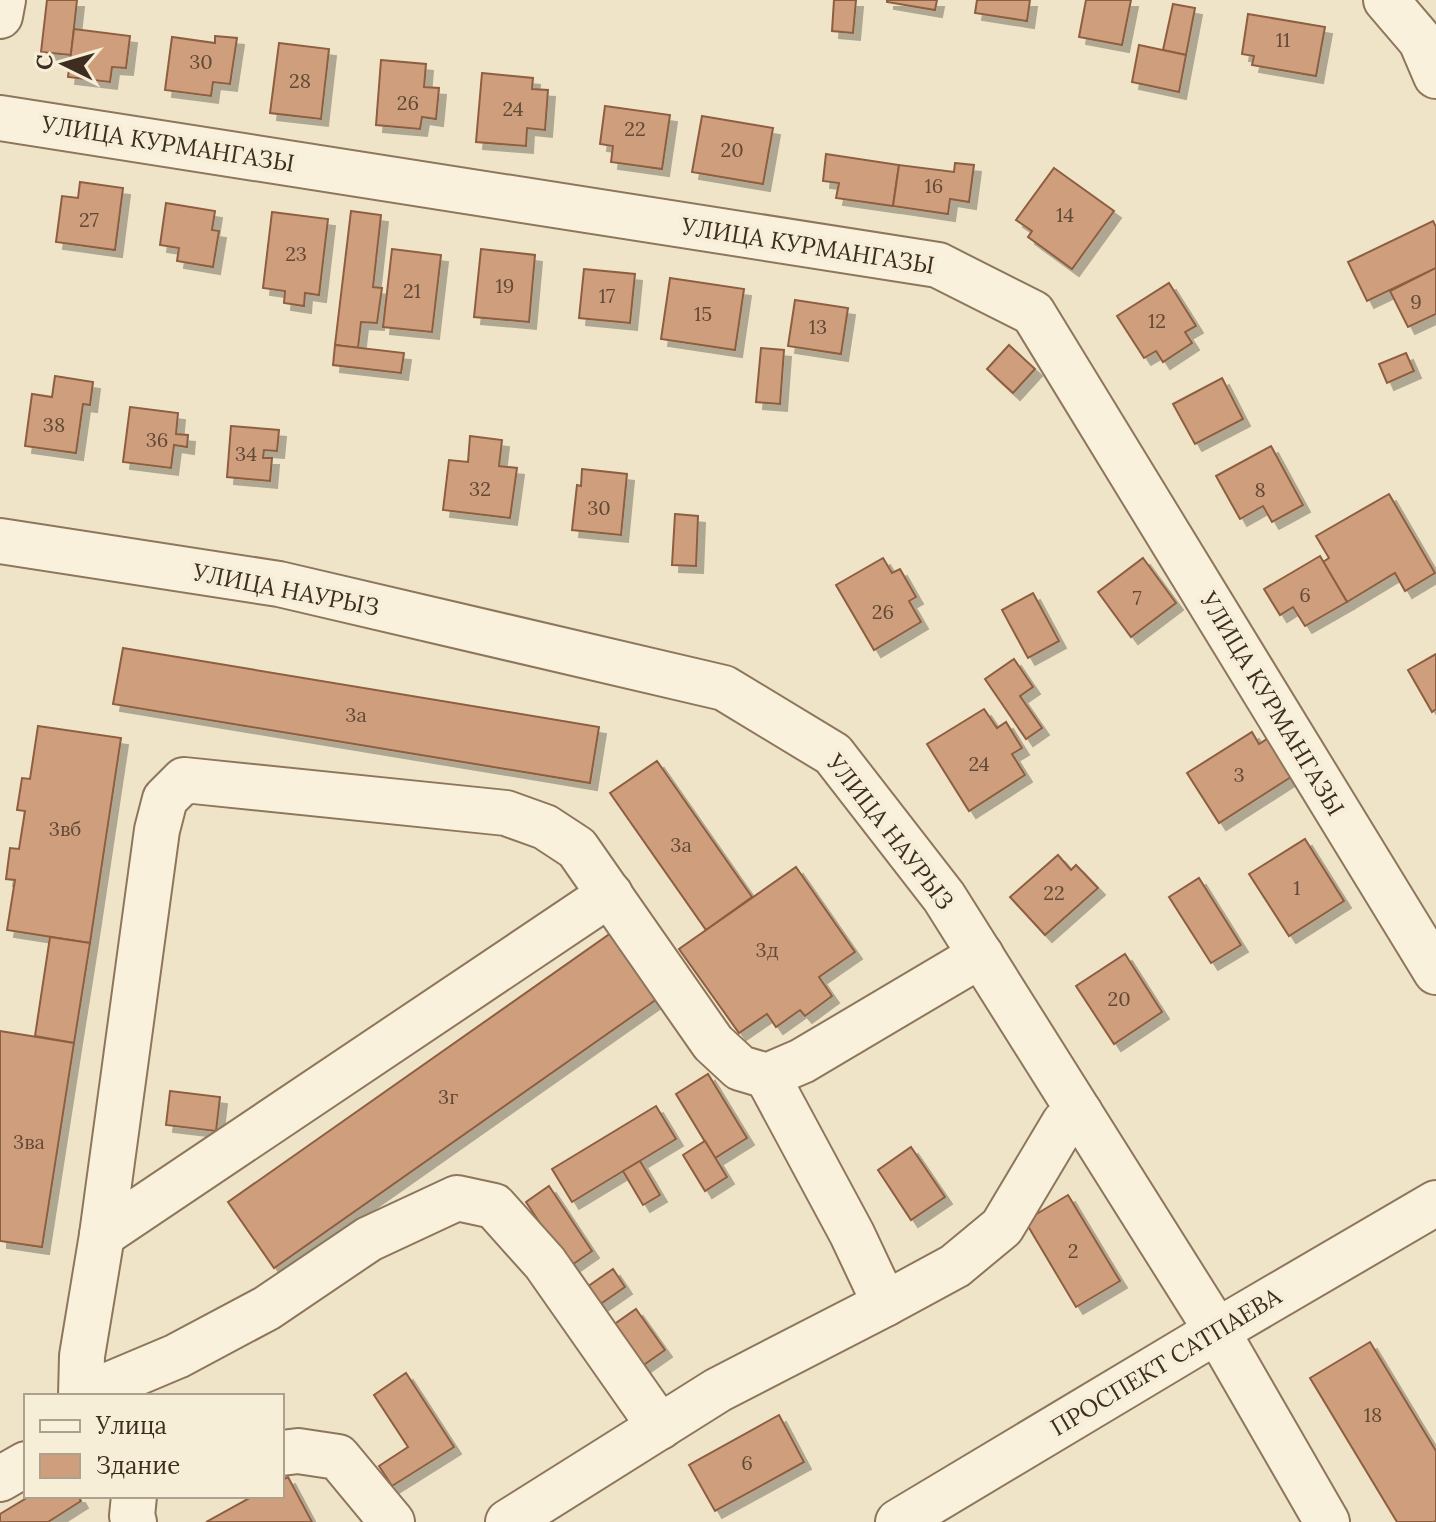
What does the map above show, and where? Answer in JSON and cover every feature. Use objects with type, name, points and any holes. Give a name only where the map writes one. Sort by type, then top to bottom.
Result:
[{"type":"street","points":[[0,16],[3,0]]},
{"type":"street","points":[[1386,0],[1421,41],[1436,76]]},
{"type":"street","name":"УЛИЦА КУРМАНГАЗЫ","points":[[0,118],[938,265],[1033,313],[1436,972]]},
{"type":"street","name":"УЛИЦА НАУРЫЗ","points":[[0,541],[279,584],[724,688],[833,754],[944,897],[1217,1331],[1327,1522]]},
{"type":"street","points":[[82,1394],[82,1356],[102,1235],[157,830],[165,799],[184,780],[506,813],[545,827],[577,848],[713,1043],[740,1068],[767,1076],[802,1061],[981,955]]},
{"type":"street","points":[[102,1235],[610,894]]},
{"type":"street","points":[[767,1076],[852,1234],[885,1304]]},
{"type":"street","points":[[508,1522],[718,1390],[955,1266],[1002,1227],[1064,1123],[1080,1113]]},
{"type":"street","points":[[87,1394],[177,1356],[267,1308],[369,1239],[457,1198],[494,1206],[545,1263],[660,1427]]},
{"type":"street","name":"ПРОСПЕКТ САТПАЕВА","points":[[898,1522],[1436,1203]]},
{"type":"street","points":[[284,1453],[298,1451],[338,1457],[392,1522]]},
{"type":"street","points":[[0,1479],[24,1465]]},
{"type":"street","points":[[134,1498],[134,1522]]},
{"type":"building","points":[[47,0],[77,0],[71,55],[41,52]]},
{"type":"building","points":[[834,0],[856,0],[853,33],[832,31]]},
{"type":"building","points":[[887,0],[937,0],[935,10]]},
{"type":"building","points":[[977,0],[1030,0],[1027,21],[975,13]]},
{"type":"building","points":[[1086,0],[1131,0],[1122,45],[1079,37]]},
{"type":"building","points":[[1173,4],[1195,8],[1186,55],[1163,50]]},
{"type":"building","points":[[1248,14],[1325,27],[1316,76],[1252,65],[1254,56],[1242,54]]},
{"type":"building","points":[[74,29],[130,36],[126,68],[112,67],[110,82],[68,77]]},
{"type":"building","points":[[215,36],[237,38],[230,84],[213,82],[211,96],[165,90],[172,37],[215,43]]},
{"type":"building","points":[[279,43],[329,49],[321,119],[270,113]]},
{"type":"building","points":[[1139,45],[1186,55],[1179,92],[1132,82]]},
{"type":"building","points":[[381,60],[426,64],[424,87],[439,88],[436,119],[422,117],[420,129],[376,125]]},
{"type":"building","points":[[482,73],[533,78],[532,89],[548,90],[545,130],[527,128],[526,146],[476,142]]},
{"type":"building","points":[[605,106],[670,115],[662,169],[611,162],[613,146],[600,144]]},
{"type":"building","points":[[702,116],[773,128],[763,184],[692,172]]},
{"type":"building","points":[[826,154],[899,165],[893,206],[836,198],[839,183],[823,181]]},
{"type":"building","points":[[955,163],[974,165],[969,202],[950,199],[948,214],[893,206],[899,165],[954,172]]},
{"type":"building","points":[[1054,168],[1114,211],[1072,269],[1028,237],[1032,231],[1016,220]]},
{"type":"building","points":[[80,182],[123,188],[115,250],[56,242],[62,196],[78,198]]},
{"type":"building","points":[[166,203],[215,211],[212,230],[219,231],[213,267],[177,261],[179,248],[160,245]]},
{"type":"building","points":[[351,211],[381,215],[373,287],[382,288],[377,323],[361,322],[358,348],[335,345]]},
{"type":"building","points":[[272,212],[328,219],[319,295],[305,293],[304,306],[284,303],[285,291],[263,288]]},
{"type":"building","points":[[1433,221],[1436,227],[1436,268],[1367,301],[1348,262]]},
{"type":"building","points":[[392,249],[441,255],[432,332],[383,327]]},
{"type":"building","points":[[481,249],[535,255],[529,322],[474,317]]},
{"type":"building","points":[[1436,268],[1436,314],[1408,327],[1390,291]]},
{"type":"building","points":[[584,269],[635,274],[630,323],[579,318]]},
{"type":"building","points":[[670,278],[744,289],[735,350],[661,339]]},
{"type":"building","points":[[1169,283],[1196,326],[1185,332],[1192,343],[1163,362],[1156,351],[1144,358],[1117,316]]},
{"type":"building","points":[[795,300],[848,308],[841,354],[788,346]]},
{"type":"building","points":[[335,345],[404,353],[401,373],[333,365]]},
{"type":"building","points":[[1009,345],[1035,369],[1013,393],[987,369]]},
{"type":"building","points":[[761,348],[784,350],[780,404],[756,402]]},
{"type":"building","points":[[1406,353],[1414,371],[1387,383],[1379,364]]},
{"type":"building","points":[[55,376],[93,382],[90,405],[83,404],[76,453],[25,446],[32,394],[52,397]]},
{"type":"building","points":[[1222,378],[1243,419],[1195,444],[1173,404]]},
{"type":"building","points":[[130,407],[178,413],[176,434],[188,435],[187,447],[174,445],[171,468],[123,462]]},
{"type":"building","points":[[231,426],[279,430],[277,451],[264,450],[263,458],[272,458],[270,481],[227,477]]},
{"type":"building","points":[[470,436],[502,440],[499,466],[517,468],[510,518],[443,510],[449,460],[468,462]]},
{"type":"building","points":[[1271,446],[1303,505],[1272,522],[1263,506],[1240,519],[1216,476]]},
{"type":"building","points":[[582,469],[627,474],[621,535],[572,530]]},
{"type":"building","points":[[1389,494],[1435,573],[1405,591],[1395,573],[1347,602],[1323,562],[1329,558],[1316,536]]},
{"type":"building","points":[[675,514],[698,516],[696,566],[672,565]]},
{"type":"building","points":[[1320,556],[1347,602],[1305,626],[1293,607],[1280,615],[1264,589]]},
{"type":"building","points":[[883,558],[892,573],[900,569],[916,597],[909,601],[921,622],[874,650],[836,585]]},
{"type":"building","points":[[1143,558],[1176,603],[1131,637],[1098,592]]},
{"type":"building","points":[[1033,593],[1059,641],[1028,658],[1002,610]]},
{"type":"building","points":[[123,648],[599,727],[590,783],[113,704]]},
{"type":"building","points":[[1436,654],[1436,709],[1432,712],[1408,670]]},
{"type":"building","points":[[1014,659],[1033,687],[1020,696],[1042,728],[1026,739],[985,679]]},
{"type":"building","points":[[984,709],[997,728],[1006,722],[1022,748],[1012,754],[1025,775],[969,811],[927,744]]},
{"type":"building","points":[[38,726],[121,738],[90,943],[7,930],[15,880],[6,879],[10,848],[19,849],[25,811],[17,810],[22,778],[30,779]]},
{"type":"building","points":[[1252,732],[1259,744],[1267,739],[1291,777],[1219,823],[1187,773]]},
{"type":"building","points":[[657,761],[752,897],[706,930],[610,793]]},
{"type":"building","points":[[1305,839],[1344,901],[1289,936],[1249,874]]},
{"type":"building","points":[[1058,855],[1071,870],[1076,865],[1098,888],[1045,935],[1010,897]]},
{"type":"building","points":[[796,867],[855,952],[819,977],[832,996],[805,1016],[800,1010],[776,1027],[767,1014],[739,1033],[679,949]]},
{"type":"building","points":[[1199,878],[1241,945],[1211,963],[1169,897]]},
{"type":"building","points":[[621,926],[667,992],[274,1268],[228,1202]]},
{"type":"building","points":[[50,937],[90,943],[74,1043],[35,1036]]},
{"type":"building","points":[[1125,954],[1162,1012],[1114,1044],[1076,986]]},
{"type":"building","points":[[0,1031],[74,1043],[42,1247],[0,1241]]},
{"type":"building","points":[[708,1074],[747,1138],[715,1158],[676,1094]]},
{"type":"building","points":[[170,1091],[220,1097],[216,1131],[166,1125]]},
{"type":"building","points":[[656,1106],[676,1139],[572,1202],[552,1169]]},
{"type":"building","points":[[705,1141],[727,1177],[705,1191],[683,1155]]},
{"type":"building","points":[[911,1147],[945,1197],[911,1220],[878,1170]]},
{"type":"building","points":[[640,1161],[660,1195],[643,1205],[623,1171]]},
{"type":"building","points":[[549,1186],[592,1251],[569,1267],[526,1202]]},
{"type":"building","points":[[1068,1195],[1120,1281],[1076,1307],[1025,1221]]},
{"type":"building","points":[[613,1269],[625,1287],[599,1305],[587,1287]]},
{"type":"building","points":[[636,1309],[665,1350],[635,1371],[606,1330]]},
{"type":"building","points":[[1370,1342],[1436,1451],[1434,1522],[1397,1522],[1310,1378]]},
{"type":"building","points":[[406,1373],[454,1447],[392,1486],[379,1466],[408,1447],[374,1395]]},
{"type":"building","points":[[779,1415],[804,1462],[715,1511],[689,1465]]},
{"type":"building","points":[[288,1477],[312,1522],[206,1522],[249,1498],[284,1498],[284,1479]]},
{"type":"building","points":[[27,1498],[79,1498],[81,1501],[48,1522],[0,1522],[0,1514]]}]
